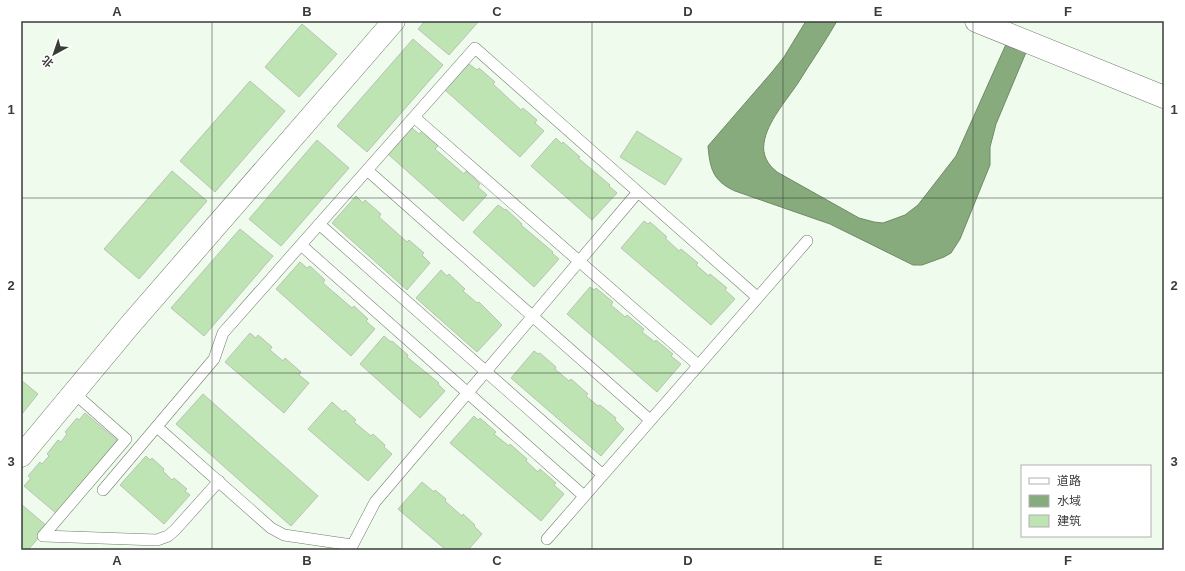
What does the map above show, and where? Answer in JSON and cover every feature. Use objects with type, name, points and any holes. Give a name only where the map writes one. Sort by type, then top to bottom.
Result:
[{"type":"street","points":[[21,456],[136,319],[394,21]]},
{"type":"street","points":[[976,21],[1164,97]]},
{"type":"lane","points":[[103,490],[214,359],[223,333],[475,48],[758,297]]},
{"type":"lane","points":[[414,117],[698,365]]},
{"type":"lane","points":[[367,170],[650,420]]},
{"type":"lane","points":[[156,427],[271,528],[284,535],[351,548],[375,502],[638,192]]},
{"type":"lane","points":[[319,224],[603,474]]},
{"type":"lane","points":[[547,539],[807,241]]},
{"type":"lane","points":[[301,245],[584,496]]},
{"type":"lane","points":[[74,393],[126,439],[44,536],[157,540],[168,536],[175,530],[218,481]]},
{"type":"water","points":[[806,21],[837,21],[769,127],[764,143],[765,156],[768,163],[777,172],[859,218],[874,222],[883,223],[905,215],[918,205],[956,156],[1007,42],[1027,50],[996,124],[990,147],[990,165],[960,239],[951,253],[922,265],[913,265],[830,224],[735,191],[717,178],[710,161],[708,146],[784,57]]},
{"type":"building","points":[[425,21],[479,21],[449,55],[418,29]]},
{"type":"building","points":[[302,24],[337,54],[299,97],[265,67]]},
{"type":"building","points":[[413,39],[443,65],[367,152],[337,126]]},
{"type":"building","points":[[469,64],[477,70],[479,68],[495,82],[493,84],[521,110],[523,108],[537,120],[535,123],[544,131],[520,157],[445,90]]},
{"type":"building","points":[[250,81],[285,111],[215,192],[180,161]]},
{"type":"building","points":[[412,128],[419,134],[422,131],[438,146],[435,149],[464,174],[466,171],[480,184],[478,187],[487,195],[463,221],[388,154]]},
{"type":"building","points":[[637,131],[682,159],[665,185],[620,157]]},
{"type":"building","points":[[556,138],[562,144],[563,142],[580,157],[578,158],[610,185],[609,186],[617,193],[592,220],[531,166]]},
{"type":"building","points":[[317,140],[349,168],[281,246],[249,219]]},
{"type":"building","points":[[172,171],[207,201],[139,279],[104,249]]},
{"type":"building","points":[[356,196],[363,203],[365,200],[381,214],[379,217],[407,242],[409,240],[424,253],[422,255],[430,263],[407,290],[332,223]]},
{"type":"building","points":[[498,205],[505,210],[506,209],[522,224],[521,225],[553,252],[552,253],[559,259],[534,287],[473,232]]},
{"type":"building","points":[[644,221],[648,224],[650,222],[667,237],[665,238],[679,251],[681,249],[698,263],[696,265],[727,288],[725,290],[735,299],[711,325],[621,248]]},
{"type":"building","points":[[240,229],[273,256],[204,336],[171,308]]},
{"type":"building","points":[[300,262],[307,268],[310,266],[325,280],[323,283],[352,308],[354,306],[368,319],[366,321],[375,329],[351,356],[276,289]]},
{"type":"building","points":[[441,270],[447,276],[449,274],[465,289],[463,291],[477,303],[479,302],[502,325],[477,352],[416,298]]},
{"type":"building","points":[[590,287],[594,290],[596,288],[613,302],[611,305],[625,317],[627,315],[644,329],[642,332],[655,342],[656,340],[673,354],[671,356],[681,364],[657,392],[567,314]]},
{"type":"building","points":[[250,333],[256,338],[258,335],[272,347],[270,350],[283,361],[285,358],[301,372],[299,375],[309,383],[284,413],[225,362]]},
{"type":"building","points":[[384,336],[408,355],[407,357],[439,383],[438,384],[445,391],[420,418],[360,364]]},
{"type":"building","points":[[534,351],[538,354],[540,353],[569,381],[571,379],[588,394],[586,396],[616,418],[615,420],[624,429],[601,456],[511,378]]},
{"type":"building","points":[[21,380],[38,394],[21,415]]},
{"type":"building","points":[[203,394],[318,496],[291,526],[176,424]]},
{"type":"building","points":[[332,402],[343,412],[345,410],[356,420],[354,422],[371,436],[373,434],[392,454],[368,481],[308,429]]},
{"type":"building","points":[[85,413],[118,441],[57,514],[24,486],[31,478],[28,476],[40,462],[42,464],[49,456],[47,454],[58,440],[61,442],[67,434],[65,432],[77,418],[79,420]]},
{"type":"building","points":[[474,416],[478,420],[480,418],[496,432],[494,434],[509,446],[510,444],[527,459],[526,461],[538,472],[540,469],[556,483],[554,485],[564,494],[541,521],[450,443]]},
{"type":"building","points":[[146,456],[150,460],[152,458],[164,469],[163,471],[172,480],[174,478],[187,489],[185,491],[190,495],[164,524],[120,485]]},
{"type":"building","points":[[422,482],[434,492],[435,490],[446,499],[445,501],[462,516],[463,514],[482,534],[468,550],[446,550],[398,509]]},
{"type":"building","points":[[21,504],[48,527],[28,550],[21,550]]}]
